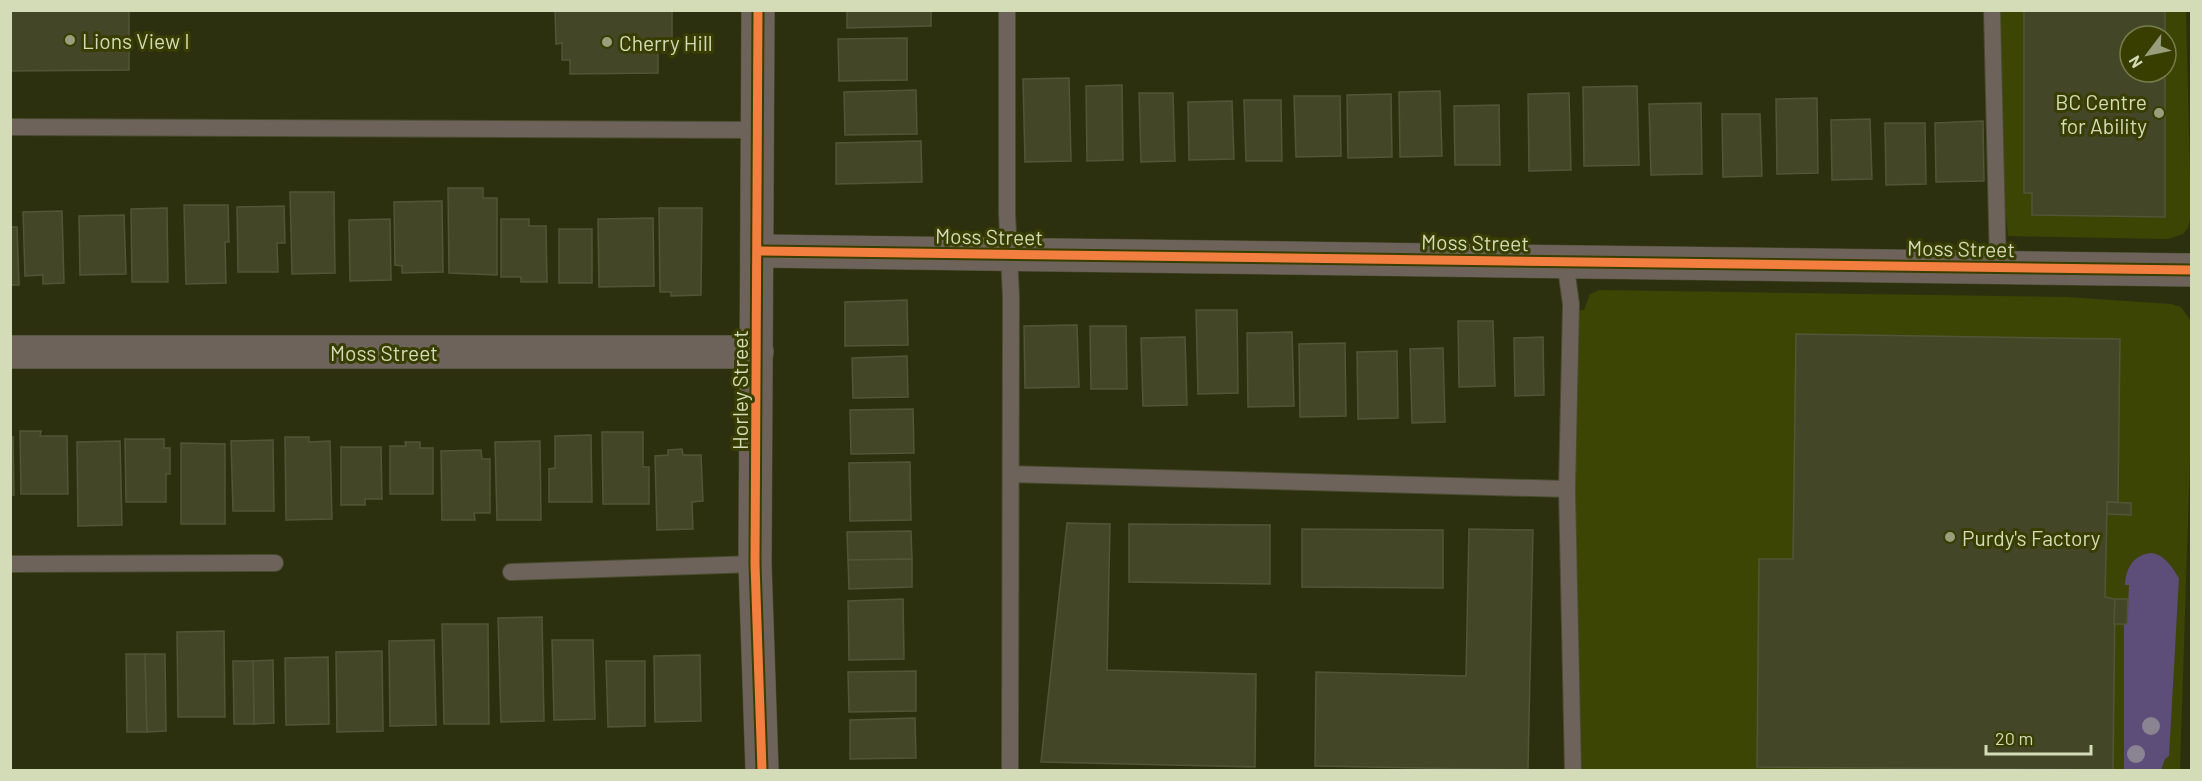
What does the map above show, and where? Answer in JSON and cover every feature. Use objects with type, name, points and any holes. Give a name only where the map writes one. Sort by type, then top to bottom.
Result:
[{"type":"street","name":"Horley Street","points":[[759,10],[755,564],[762,771]]},
{"type":"street","name":"Moss Street","points":[[758,251],[2192,270]]},
{"type":"street","name":"Moss Street","points":[[10,352],[757,352]]},
{"type":"lane","points":[[1007,10],[1011,474],[1010,771]]},
{"type":"lane","points":[[1992,10],[1998,267]]},
{"type":"lane","points":[[10,127],[759,130]]},
{"type":"lane","points":[[1565,261],[1571,304],[1568,489],[1573,771]]},
{"type":"lane","points":[[1011,474],[1568,489]]},
{"type":"lane","points":[[10,564],[275,563]]},
{"type":"lane","points":[[511,572],[755,564]]},
{"type":"shaded area","points":[[1992,11],[2186,11],[2191,215],[2188,228],[2183,234],[2168,239],[2008,236],[2006,217],[1995,216]]},
{"type":"shaded area","points":[[1599,290],[2067,297],[2171,304],[2181,307],[2191,321],[2192,396],[2180,770],[1573,770],[1570,311],[1584,310],[1590,294]]},
{"type":"shaded area","points":[[2151,553],[2164,558],[2179,578],[2169,756],[2165,759],[2161,770],[2124,770],[2124,624],[2127,624],[2129,585],[2125,585],[2132,563],[2139,556]]},
{"type":"building","name":"Lions View I","points":[[10,10],[129,10],[129,70],[10,71]]},
{"type":"building","name":"Cherry Hill","points":[[555,10],[672,10],[672,42],[658,42],[658,73],[570,74],[570,60],[562,60],[562,43],[556,44]]},
{"type":"building","points":[[847,10],[931,10],[931,26],[847,28]]},
{"type":"building","points":[[2024,10],[2165,10],[2165,24],[2118,24],[2118,84],[2165,84],[2165,217],[2032,215],[2032,193],[2024,193]]},
{"type":"building","points":[[907,38],[907,80],[839,81],[838,39]]},
{"type":"building","points":[[1069,78],[1071,161],[1025,162],[1023,79]]},
{"type":"building","points":[[1122,85],[1123,160],[1087,161],[1086,86]]},
{"type":"building","points":[[1637,86],[1639,165],[1584,166],[1583,87]]},
{"type":"building","points":[[916,90],[917,134],[845,135],[844,92]]},
{"type":"building","points":[[1440,91],[1442,156],[1400,157],[1399,92]]},
{"type":"building","points":[[1139,93],[1173,93],[1175,161],[1141,162]]},
{"type":"building","points":[[1569,93],[1571,170],[1529,171],[1528,94]]},
{"type":"building","points":[[1391,94],[1392,157],[1348,158],[1347,95]]},
{"type":"building","points":[[1294,96],[1340,96],[1341,156],[1296,157]]},
{"type":"building","points":[[1817,98],[1818,173],[1777,174],[1776,99]]},
{"type":"building","points":[[1244,100],[1281,100],[1282,161],[1246,161]]},
{"type":"building","points":[[1232,101],[1234,159],[1189,160],[1188,102]]},
{"type":"building","points":[[1701,103],[1702,174],[1651,175],[1649,104]]},
{"type":"building","points":[[1499,105],[1500,165],[1455,165],[1454,106]]},
{"type":"building","points":[[1722,114],[1760,114],[1762,176],[1723,177]]},
{"type":"building","points":[[1870,119],[1872,179],[1832,180],[1831,120]]},
{"type":"building","points":[[1983,121],[1984,181],[1936,182],[1935,123]]},
{"type":"building","points":[[1885,123],[1925,123],[1926,184],[1886,185]]},
{"type":"building","points":[[921,141],[922,182],[836,184],[836,143]]},
{"type":"building","points":[[448,188],[483,188],[483,198],[497,198],[497,275],[449,273]]},
{"type":"building","points":[[290,192],[334,192],[335,273],[292,274]]},
{"type":"building","points":[[442,201],[443,272],[402,273],[402,266],[395,265],[394,202]]},
{"type":"building","points":[[184,205],[228,205],[229,242],[225,242],[226,283],[186,284]]},
{"type":"building","points":[[284,206],[285,243],[277,243],[278,272],[238,272],[237,207]]},
{"type":"building","points":[[167,208],[168,282],[132,282],[131,209]]},
{"type":"building","points":[[659,208],[702,208],[701,295],[671,296],[671,292],[660,292]]},
{"type":"building","points":[[62,211],[64,283],[43,284],[43,275],[25,276],[23,212]]},
{"type":"building","points":[[124,215],[126,274],[80,275],[79,216]]},
{"type":"building","points":[[653,218],[654,286],[599,287],[598,219]]},
{"type":"building","points":[[390,219],[391,280],[350,281],[349,220]]},
{"type":"building","points":[[501,219],[529,219],[529,226],[546,226],[547,282],[521,282],[521,277],[501,277]]},
{"type":"building","points":[[10,227],[17,227],[19,285],[10,285]]},
{"type":"building","points":[[559,229],[592,229],[592,283],[559,283]]},
{"type":"building","points":[[907,300],[908,345],[845,346],[845,302]]},
{"type":"building","points":[[1196,310],[1237,310],[1238,393],[1198,394]]},
{"type":"building","points":[[1458,321],[1493,321],[1495,386],[1459,387]]},
{"type":"building","points":[[1077,325],[1079,387],[1025,388],[1024,326]]},
{"type":"building","points":[[1090,326],[1126,326],[1127,389],[1091,389]]},
{"type":"building","points":[[1292,332],[1294,406],[1248,407],[1247,333]]},
{"type":"building","name":"Purdy's Factory","points":[[1796,334],[2120,339],[2118,502],[2107,502],[2105,597],[2115,599],[2113,770],[1757,767],[1759,559],[1793,559]]},
{"type":"building","points":[[1185,337],[1187,405],[1143,406],[1141,338]]},
{"type":"building","points":[[1543,337],[1544,395],[1515,396],[1514,338]]},
{"type":"building","points":[[1345,343],[1346,416],[1300,417],[1299,344]]},
{"type":"building","points":[[1443,348],[1445,422],[1412,423],[1410,349]]},
{"type":"building","points":[[1397,351],[1398,418],[1358,419],[1357,352]]},
{"type":"building","points":[[907,356],[908,397],[853,398],[852,358]]},
{"type":"building","points":[[913,409],[914,453],[851,454],[850,410]]},
{"type":"building","points":[[20,431],[41,431],[40,436],[67,436],[68,494],[21,494]]},
{"type":"building","points":[[602,432],[643,432],[643,467],[649,467],[649,504],[603,504]]},
{"type":"building","points":[[591,435],[592,502],[549,502],[549,469],[555,468],[555,436]]},
{"type":"building","points":[[10,437],[13,437],[14,495],[10,495]]},
{"type":"building","points":[[285,437],[309,437],[309,442],[330,441],[332,519],[286,520]]},
{"type":"building","points":[[125,439],[164,439],[164,448],[170,448],[170,474],[166,474],[166,502],[126,502]]},
{"type":"building","points":[[273,440],[274,511],[233,511],[231,441]]},
{"type":"building","points":[[120,441],[122,525],[78,526],[77,442]]},
{"type":"building","points":[[540,441],[541,520],[497,520],[495,442]]},
{"type":"building","points":[[405,442],[420,442],[420,448],[433,448],[433,494],[390,494],[390,446],[406,446]]},
{"type":"building","points":[[181,443],[225,444],[225,524],[181,524]]},
{"type":"building","points":[[341,447],[381,447],[382,499],[365,499],[365,505],[341,505]]},
{"type":"building","points":[[682,449],[683,455],[701,455],[703,501],[692,502],[693,529],[657,530],[655,456],[668,455],[668,450]]},
{"type":"building","points":[[481,450],[482,459],[490,459],[490,513],[474,513],[475,520],[442,520],[441,451]]},
{"type":"building","points":[[910,462],[911,520],[850,521],[849,463]]},
{"type":"building","points":[[2107,502],[2131,503],[2131,515],[2107,514]]},
{"type":"building","points":[[1067,523],[1110,524],[1107,670],[1256,674],[1255,767],[1041,762]]},
{"type":"building","points":[[1129,524],[1270,525],[1270,584],[1129,582]]},
{"type":"building","points":[[1302,529],[1443,530],[1443,588],[1302,587]]},
{"type":"building","points":[[1469,529],[1533,530],[1528,770],[1315,766],[1316,672],[1466,676]]},
{"type":"building","points":[[911,531],[912,559],[848,560],[847,532]]},
{"type":"building","points":[[912,559],[912,587],[849,589],[848,560]]},
{"type":"building","points":[[903,599],[904,659],[849,660],[848,601]]},
{"type":"building","points":[[2115,599],[2128,599],[2127,624],[2114,624]]},
{"type":"building","points":[[542,617],[544,721],[501,722],[498,618]]},
{"type":"building","points":[[442,624],[488,624],[489,724],[444,724]]},
{"type":"building","points":[[224,631],[225,717],[178,717],[177,632]]},
{"type":"building","points":[[434,640],[436,725],[390,726],[389,641]]},
{"type":"building","points":[[552,640],[593,640],[595,719],[554,720]]},
{"type":"building","points":[[382,651],[383,731],[337,732],[336,652]]},
{"type":"building","points":[[126,654],[145,654],[147,732],[127,732]]},
{"type":"building","points":[[145,654],[165,654],[166,731],[147,732]]},
{"type":"building","points":[[700,655],[701,721],[655,722],[654,656]]},
{"type":"building","points":[[328,657],[329,724],[286,725],[285,658]]},
{"type":"building","points":[[273,660],[274,723],[254,724],[253,661]]},
{"type":"building","points":[[233,661],[253,661],[254,724],[234,724]]},
{"type":"building","points":[[606,661],[645,661],[645,726],[608,727]]},
{"type":"building","points":[[916,671],[916,711],[849,712],[848,672]]},
{"type":"building","points":[[915,718],[916,758],[850,759],[850,720]]},
{"type":"cycle path","points":[[758,10],[755,564],[762,770]]},
{"type":"cycle path","points":[[758,251],[2192,270]]},
{"type":"place","name":"Lions View I","points":[[70,40]]},
{"type":"place","name":"Cherry Hill","points":[[607,42]]},
{"type":"place","name":"BC Centre for Ability","points":[[2159,113]]},
{"type":"place","name":"Purdy's Factory","points":[[1950,537]]}]
